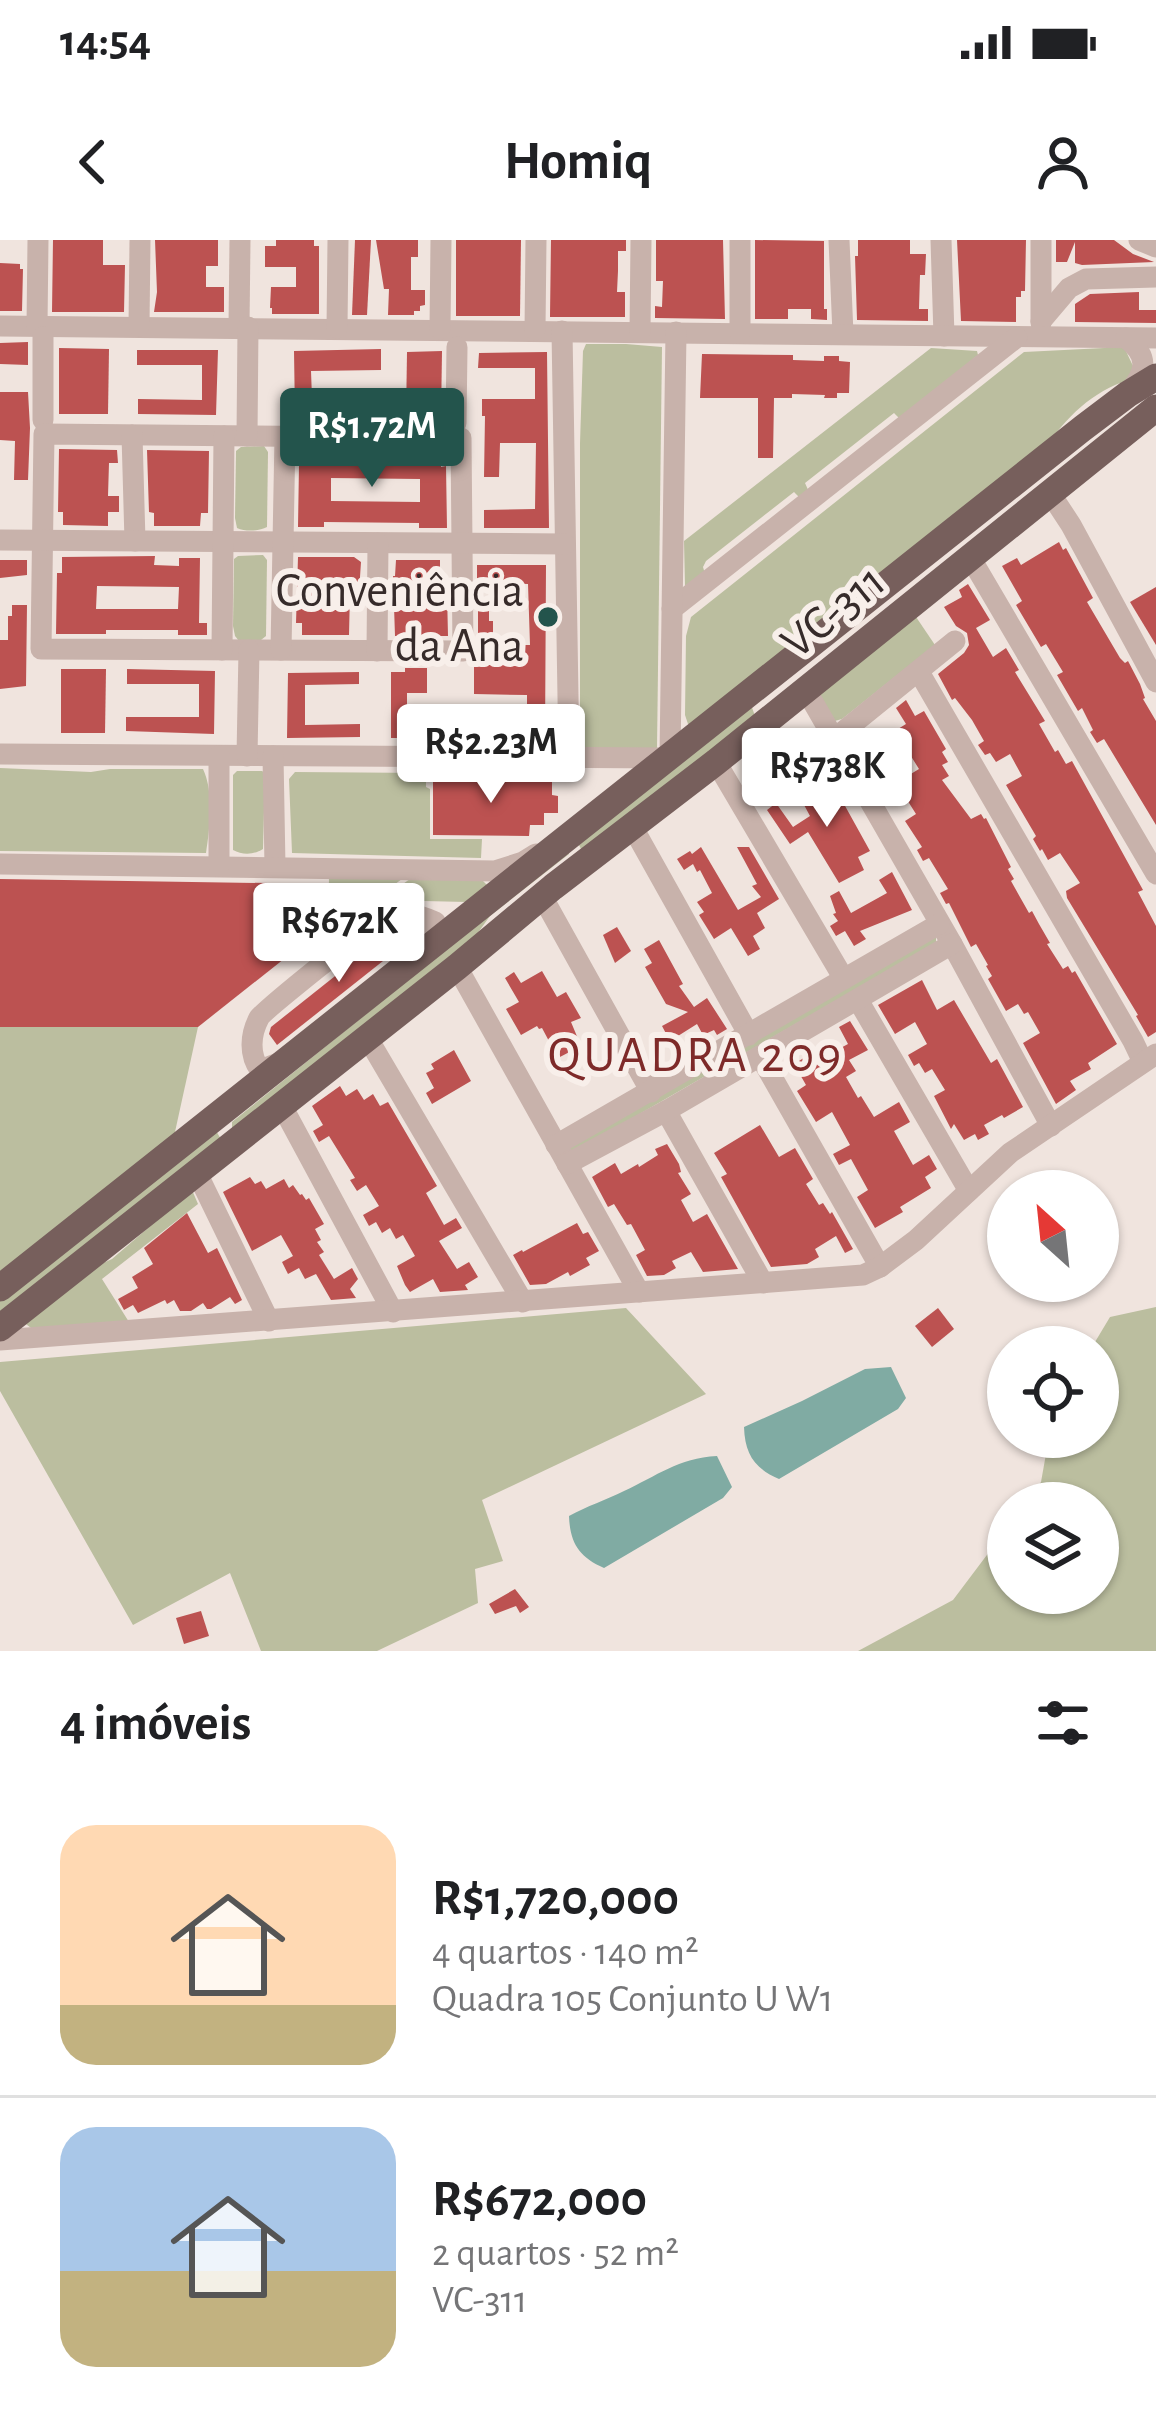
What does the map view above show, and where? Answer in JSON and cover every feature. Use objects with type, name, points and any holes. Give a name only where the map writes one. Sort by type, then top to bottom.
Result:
[{"type":"main road","name":"VC-311","points":[[0,1288],[431,946],[495,882],[573,833],[627,767],[668,757],[1128,394],[1156,377]]},
{"type":"main road","name":"VC-311","points":[[0,1328],[1156,409]]},
{"type":"main road","points":[[917,600],[925,578],[985,529],[985,515],[974,514]]},
{"type":"main road","points":[[779,709],[761,708],[763,688],[824,634]]},
{"type":"main road","points":[[548,891],[576,860],[573,833]]},
{"type":"main road","points":[[245,1093],[224,1124],[230,1136],[245,1135]]},
{"type":"street","points":[[38,240],[43,429],[41,649],[464,651],[457,347]]},
{"type":"street","points":[[140,240],[140,326]]},
{"type":"street","points":[[222,650],[223,541],[243,326],[240,240]]},
{"type":"street","points":[[337,328],[338,240]]},
{"type":"street","points":[[440,329],[441,240]]},
{"type":"street","points":[[536,240],[536,330]]},
{"type":"street","points":[[640,332],[641,240]]},
{"type":"street","points":[[740,240],[740,333]]},
{"type":"street","points":[[839,240],[843,334]]},
{"type":"street","points":[[941,240],[944,336]]},
{"type":"street","points":[[1041,240],[1041,329]]},
{"type":"street","points":[[1139,240],[1156,247]]},
{"type":"street","points":[[1041,329],[1070,288],[1086,279],[1156,277]]},
{"type":"street","points":[[0,326],[40,332],[243,326],[1017,337],[1041,329],[1156,338]]},
{"type":"street","points":[[562,331],[569,758]]},
{"type":"street","points":[[668,757],[676,332]]},
{"type":"street","points":[[673,609],[1017,337]]},
{"type":"street","points":[[1126,338],[1139,349],[1142,362],[1142,377],[1128,394]]},
{"type":"street","points":[[43,429],[44,434],[236,436],[459,431]]},
{"type":"street","points":[[132,435],[135,541]]},
{"type":"street","points":[[281,650],[285,436]]},
{"type":"street","points":[[1050,493],[1156,682]]},
{"type":"street","points":[[0,540],[565,544]]},
{"type":"street","points":[[377,651],[378,543]]},
{"type":"street","points":[[970,557],[1156,874]]},
{"type":"street","points":[[834,739],[955,641]]},
{"type":"street","points":[[247,756],[249,650]]},
{"type":"street","points":[[0,1340],[847,1277],[880,1267],[1000,1161],[1149,1058],[1133,1041],[919,672]]},
{"type":"street","points":[[806,690],[1052,1126]]},
{"type":"street","points":[[0,754],[569,758],[627,767]]},
{"type":"street","points":[[219,756],[219,866]]},
{"type":"street","points":[[273,756],[274,866]]},
{"type":"street","points":[[716,762],[844,979]]},
{"type":"street","points":[[632,826],[749,1035]]},
{"type":"street","points":[[0,864],[274,866],[495,882]]},
{"type":"street","points":[[548,891],[651,1091]]},
{"type":"street","points":[[287,1060],[260,1070],[253,1061],[251,1047],[260,1015],[384,917],[418,914],[435,922],[431,946]]},
{"type":"street","points":[[562,1155],[651,1091],[939,924]]},
{"type":"street","points":[[562,1155],[666,1111],[952,944]]},
{"type":"street","points":[[457,967],[639,1292]]},
{"type":"street","points":[[858,1000],[969,1191]]},
{"type":"street","points":[[368,1037],[523,1302]]},
{"type":"street","points":[[760,1056],[880,1267]]},
{"type":"street","points":[[282,1106],[393,1312]]},
{"type":"street","points":[[666,1111],[763,1283]]},
{"type":"street","points":[[197,1173],[269,1321]]},
{"type":"green space","points":[[586,344],[662,347],[657,749],[585,751],[580,742],[580,443]]},
{"type":"green space","points":[[1124,347],[1133,366],[1129,380],[1092,398],[1044,449],[698,725],[688,724],[686,636],[691,617],[1024,352]]},
{"type":"green space","points":[[931,348],[977,351],[978,355],[900,419],[894,413],[805,483],[809,492],[800,498],[794,492],[706,561],[705,574],[685,586],[684,541]]},
{"type":"green space","points":[[264,446],[268,452],[267,527],[237,528],[236,451]]},
{"type":"green space","points":[[263,555],[267,560],[266,636],[239,641],[233,626],[234,559]]},
{"type":"green space","points":[[912,611],[935,645],[842,719],[831,722],[817,686]]},
{"type":"green space","points":[[750,702],[755,716],[583,853],[577,841]]},
{"type":"green space","points":[[0,768],[203,769],[210,799],[206,853],[0,851]]},
{"type":"green space","points":[[237,771],[265,773],[263,849],[252,853],[233,850],[233,775]]},
{"type":"green space","points":[[295,772],[426,773],[430,839],[482,839],[481,858],[292,853],[289,779]]},
{"type":"green space","points":[[569,850],[490,916],[472,941],[232,1129],[232,1122]]},
{"type":"green space","points":[[329,878],[402,879],[365,906],[357,902],[328,924]]},
{"type":"green space","points":[[410,879],[482,880],[487,885],[467,902],[380,900]]},
{"type":"green space","points":[[936,937],[936,943],[570,1151],[570,1143]]},
{"type":"green space","points":[[0,1027],[198,1027],[173,1141],[0,1280]]},
{"type":"green space","points":[[215,1129],[222,1141],[0,1318],[0,1299]]},
{"type":"green space","points":[[192,1190],[198,1204],[102,1279],[129,1322],[35,1331],[22,1321],[78,1274],[112,1259],[174,1199]]},
{"type":"green space","points":[[1156,1307],[1156,1651],[858,1651],[953,1600],[987,1555],[987,1614],[1119,1614],[1119,1482],[1041,1482],[1045,1458],[1119,1458],[1119,1326],[1105,1326],[1110,1317]]},
{"type":"green space","points":[[626,1308],[706,1394],[482,1500],[503,1561],[475,1569],[478,1603],[377,1651],[261,1651],[230,1573],[133,1625],[0,1391],[0,1362]]},
{"type":"water","points":[[891,1367],[906,1398],[898,1409],[779,1479],[752,1459],[744,1427],[865,1369]]},
{"type":"water","points":[[717,1456],[732,1487],[723,1498],[604,1568],[578,1548],[569,1516],[679,1464]]},
{"type":"building","points":[[53,240],[103,240],[103,265],[125,265],[124,312],[52,312]]},
{"type":"building","points":[[155,240],[218,240],[218,266],[206,266],[206,287],[224,287],[224,312],[154,312]]},
{"type":"building","points":[[276,240],[314,240],[314,246],[319,246],[319,314],[272,314],[271,287],[296,287],[296,267],[265,267],[265,246],[276,246]]},
{"type":"building","points":[[355,240],[371,240],[367,315],[352,315]]},
{"type":"building","points":[[376,240],[418,240],[418,257],[411,257],[411,290],[425,290],[425,305],[414,315],[388,315],[389,289],[384,289]]},
{"type":"building","points":[[456,240],[521,240],[520,316],[456,316]]},
{"type":"building","points":[[551,240],[626,240],[626,251],[618,251],[617,292],[625,292],[625,317],[550,317]]},
{"type":"building","points":[[656,240],[723,240],[725,319],[655,318],[655,306],[662,307],[663,281],[656,281]]},
{"type":"building","points":[[755,240],[824,241],[827,320],[811,319],[811,309],[788,309],[788,319],[755,319]]},
{"type":"building","points":[[858,240],[910,240],[910,254],[926,254],[919,309],[928,309],[928,321],[857,320]]},
{"type":"building","points":[[957,240],[1026,240],[1025,291],[1016,297],[1016,322],[961,321]]},
{"type":"building","points":[[1056,240],[1114,240],[1154,262],[1082,265],[1075,263],[1075,242],[1067,262],[1056,262]]},
{"type":"building","points":[[0,263],[20,264],[23,269],[22,311],[0,311]]},
{"type":"building","points":[[1139,292],[1139,310],[1156,310],[1156,323],[1075,322],[1075,304],[1090,294]]},
{"type":"building","points":[[28,342],[28,365],[0,364],[0,343]]},
{"type":"building","points":[[59,348],[109,349],[108,414],[59,414]]},
{"type":"building","points":[[381,349],[381,370],[311,371],[312,398],[381,398],[381,417],[295,416],[294,351]]},
{"type":"building","points":[[137,350],[218,350],[216,415],[138,414],[138,399],[202,400],[202,365],[137,365]]},
{"type":"building","points":[[442,351],[441,417],[406,418],[407,352]]},
{"type":"building","points":[[547,352],[549,528],[484,528],[484,510],[535,509],[536,443],[500,443],[499,477],[484,477],[482,399],[535,399],[535,368],[478,368],[479,353]]},
{"type":"building","points":[[702,354],[793,355],[793,360],[824,361],[824,356],[839,356],[839,361],[850,362],[849,393],[837,393],[837,398],[792,394],[792,398],[774,398],[773,458],[758,458],[758,398],[700,398]]},
{"type":"building","points":[[0,392],[28,392],[28,480],[14,480],[15,441],[0,440]]},
{"type":"building","points":[[59,449],[117,450],[118,463],[109,463],[108,496],[119,496],[119,512],[108,512],[108,526],[63,525],[63,512],[58,512]]},
{"type":"building","points":[[147,450],[209,451],[208,513],[201,513],[200,526],[154,526],[154,513],[149,512]]},
{"type":"building","points":[[304,452],[324,452],[324,457],[348,458],[348,452],[364,452],[364,458],[420,459],[420,453],[441,453],[441,467],[446,466],[447,528],[419,528],[419,523],[324,522],[324,527],[298,527],[299,465],[303,465]],"holes":[[[331,478],[420,479],[420,502],[331,501]]]},
{"type":"building","points":[[1059,542],[1093,598],[1087,602],[1120,658],[1128,661],[1156,721],[1156,825],[1104,739],[1097,743],[1090,732],[1082,708],[1078,711],[1057,675],[1063,672],[1046,644],[1041,647],[1016,605],[1022,601],[1002,566],[1017,558],[1021,565]]},
{"type":"building","points":[[155,556],[154,565],[179,566],[179,558],[200,558],[199,623],[207,623],[207,635],[178,635],[178,630],[56,634],[57,573],[62,573],[62,557]],"holes":[[[97,586],[179,587],[178,609],[96,609]]]},
{"type":"building","points":[[298,557],[354,557],[361,562],[359,592],[350,592],[349,635],[302,635],[302,623],[296,623]]},
{"type":"building","points":[[0,560],[27,560],[27,575],[0,578]]},
{"type":"building","points":[[396,560],[440,560],[448,636],[395,636]]},
{"type":"building","points":[[477,565],[546,565],[545,741],[473,740],[474,721],[527,722],[527,695],[474,694],[478,610],[489,611],[493,645],[530,645],[528,584],[485,583],[477,580]]},
{"type":"building","points":[[968,584],[990,620],[976,628],[993,657],[1006,648],[1045,721],[1039,724],[1055,752],[1066,764],[1072,761],[1143,890],[1138,892],[1156,926],[1156,1032],[1148,1037],[1067,898],[1066,891],[1080,883],[1060,853],[1048,860],[1040,851],[1006,785],[1022,776],[1010,754],[996,762],[990,753],[985,755],[978,745],[984,741],[972,720],[952,700],[938,674],[969,645],[967,633],[956,626],[944,607],[962,597],[959,590]]},
{"type":"building","points":[[1156,587],[1156,645],[1130,602]]},
{"type":"building","points":[[12,605],[27,605],[26,686],[0,689],[0,640],[8,640]]},
{"type":"building","points":[[405,668],[427,668],[427,693],[407,693],[407,738],[391,738],[391,672],[405,672]]},
{"type":"building","points":[[61,669],[106,669],[105,733],[61,733]]},
{"type":"building","points":[[127,669],[215,671],[214,734],[126,731],[126,717],[199,717],[199,684],[127,684]]},
{"type":"building","points":[[359,672],[359,684],[305,685],[305,725],[360,724],[360,737],[287,738],[288,673]]},
{"type":"building","points":[[906,700],[915,716],[924,711],[946,749],[942,752],[948,762],[942,765],[949,776],[942,780],[971,819],[981,814],[986,818],[1029,913],[1032,911],[1063,969],[1068,966],[1075,971],[1117,1044],[1088,1063],[1091,1069],[1070,1081],[1076,1090],[1056,1104],[1023,1043],[1040,1033],[1018,1004],[1006,1011],[988,979],[992,976],[988,965],[976,944],[971,947],[940,893],[948,889],[929,858],[923,861],[917,850],[922,847],[905,821],[916,814],[904,795],[899,798],[891,786],[919,769],[909,753],[872,774],[854,743],[882,731],[885,737],[906,724],[896,708]]},
{"type":"building","points":[[433,778],[552,779],[558,813],[544,813],[544,825],[530,825],[529,836],[433,835]]},
{"type":"building","points":[[813,779],[822,793],[834,786],[870,851],[858,857],[864,870],[839,883],[808,832],[790,844],[767,810],[776,803],[793,827],[810,816],[796,790]]},
{"type":"building","points":[[701,847],[738,910],[761,897],[737,847],[749,847],[779,899],[757,913],[765,928],[753,936],[760,949],[748,956],[731,928],[714,939],[699,915],[704,912],[697,902],[712,893],[700,870],[693,864],[684,870],[677,859]]},
{"type":"building","points":[[892,872],[912,910],[860,931],[866,939],[854,946],[845,931],[836,936],[830,926],[838,921],[830,896],[839,891],[851,913],[887,893],[879,880]]},
{"type":"building","points":[[0,879],[329,884],[328,924],[198,1027],[0,1027]]},
{"type":"building","points":[[617,927],[631,951],[615,963],[603,935]]},
{"type":"building","points":[[404,929],[412,938],[277,1045],[269,1034],[271,1027],[393,930]]},
{"type":"building","points":[[659,940],[694,1007],[707,998],[727,1029],[703,1035],[697,1024],[670,1041],[662,1026],[688,1012],[666,1004],[645,967],[652,963],[644,949]]},
{"type":"building","points":[[542,971],[557,997],[566,992],[581,1018],[571,1022],[581,1046],[558,1058],[542,1028],[521,1035],[506,1009],[519,1002],[505,978],[514,972],[521,983]]},
{"type":"building","points":[[922,980],[937,1010],[954,1000],[991,1063],[997,1059],[1023,1107],[984,1125],[989,1134],[978,1140],[975,1134],[964,1140],[954,1124],[951,1129],[934,1096],[945,1090],[932,1069],[925,1073],[908,1055],[927,1044],[915,1022],[895,1034],[878,1005]]},
{"type":"building","points":[[850,1021],[868,1050],[849,1060],[856,1071],[846,1077],[858,1098],[874,1117],[899,1102],[910,1122],[894,1131],[913,1165],[929,1155],[937,1169],[925,1177],[931,1188],[875,1228],[857,1197],[868,1190],[851,1159],[839,1165],[833,1154],[850,1145],[832,1112],[816,1122],[797,1091],[806,1085],[794,1064],[807,1056],[811,1064],[848,1044],[839,1027]]},
{"type":"building","points":[[454,1050],[471,1081],[432,1104],[426,1093],[434,1088],[426,1073],[434,1069],[431,1064]]},
{"type":"building","points":[[340,1086],[346,1096],[357,1089],[364,1100],[373,1094],[380,1106],[388,1102],[437,1186],[426,1193],[444,1225],[456,1218],[462,1228],[439,1241],[457,1269],[469,1262],[478,1277],[465,1285],[468,1290],[440,1292],[433,1279],[410,1292],[405,1285],[397,1266],[415,1256],[403,1235],[396,1239],[390,1228],[382,1233],[376,1222],[369,1226],[363,1215],[379,1206],[366,1185],[357,1191],[350,1180],[355,1178],[329,1136],[319,1142],[313,1131],[323,1125],[312,1106]]},
{"type":"building","points":[[760,1125],[779,1157],[795,1148],[813,1179],[806,1184],[819,1205],[823,1203],[832,1212],[853,1249],[845,1253],[836,1236],[815,1249],[819,1257],[807,1264],[771,1267],[721,1177],[727,1174],[714,1153]]},
{"type":"building","points":[[667,1144],[691,1194],[681,1200],[693,1222],[707,1214],[738,1269],[703,1272],[691,1252],[672,1261],[676,1268],[664,1275],[647,1276],[636,1255],[645,1250],[631,1224],[627,1225],[614,1204],[608,1207],[592,1177],[615,1163],[621,1174],[639,1167],[658,1155],[655,1149]]},
{"type":"building","points":[[250,1177],[266,1189],[284,1179],[289,1188],[293,1185],[309,1198],[324,1224],[315,1229],[324,1252],[319,1255],[334,1279],[352,1268],[358,1279],[350,1289],[356,1298],[331,1300],[316,1274],[305,1279],[299,1268],[288,1274],[282,1262],[293,1256],[281,1235],[252,1251],[223,1192]]},
{"type":"building","points":[[187,1213],[208,1253],[217,1248],[242,1300],[235,1304],[230,1297],[211,1309],[203,1303],[191,1311],[180,1311],[174,1300],[138,1313],[133,1305],[124,1310],[118,1299],[138,1288],[132,1277],[153,1264],[144,1248]]},
{"type":"building","points":[[577,1223],[599,1251],[586,1258],[590,1265],[546,1284],[530,1285],[513,1255]]},
{"type":"building","points":[[938,1308],[954,1329],[932,1347],[915,1326]]},
{"type":"building","points":[[515,1589],[529,1607],[520,1613],[516,1606],[495,1614],[489,1604]]},
{"type":"building","points":[[201,1611],[209,1636],[184,1644],[176,1618]]},
{"type":"place","name":"Conveniência da Ana","points":[[548,617]]},
{"type":"district","name":"QUADRA 209","points":[[696,1053]]}]
